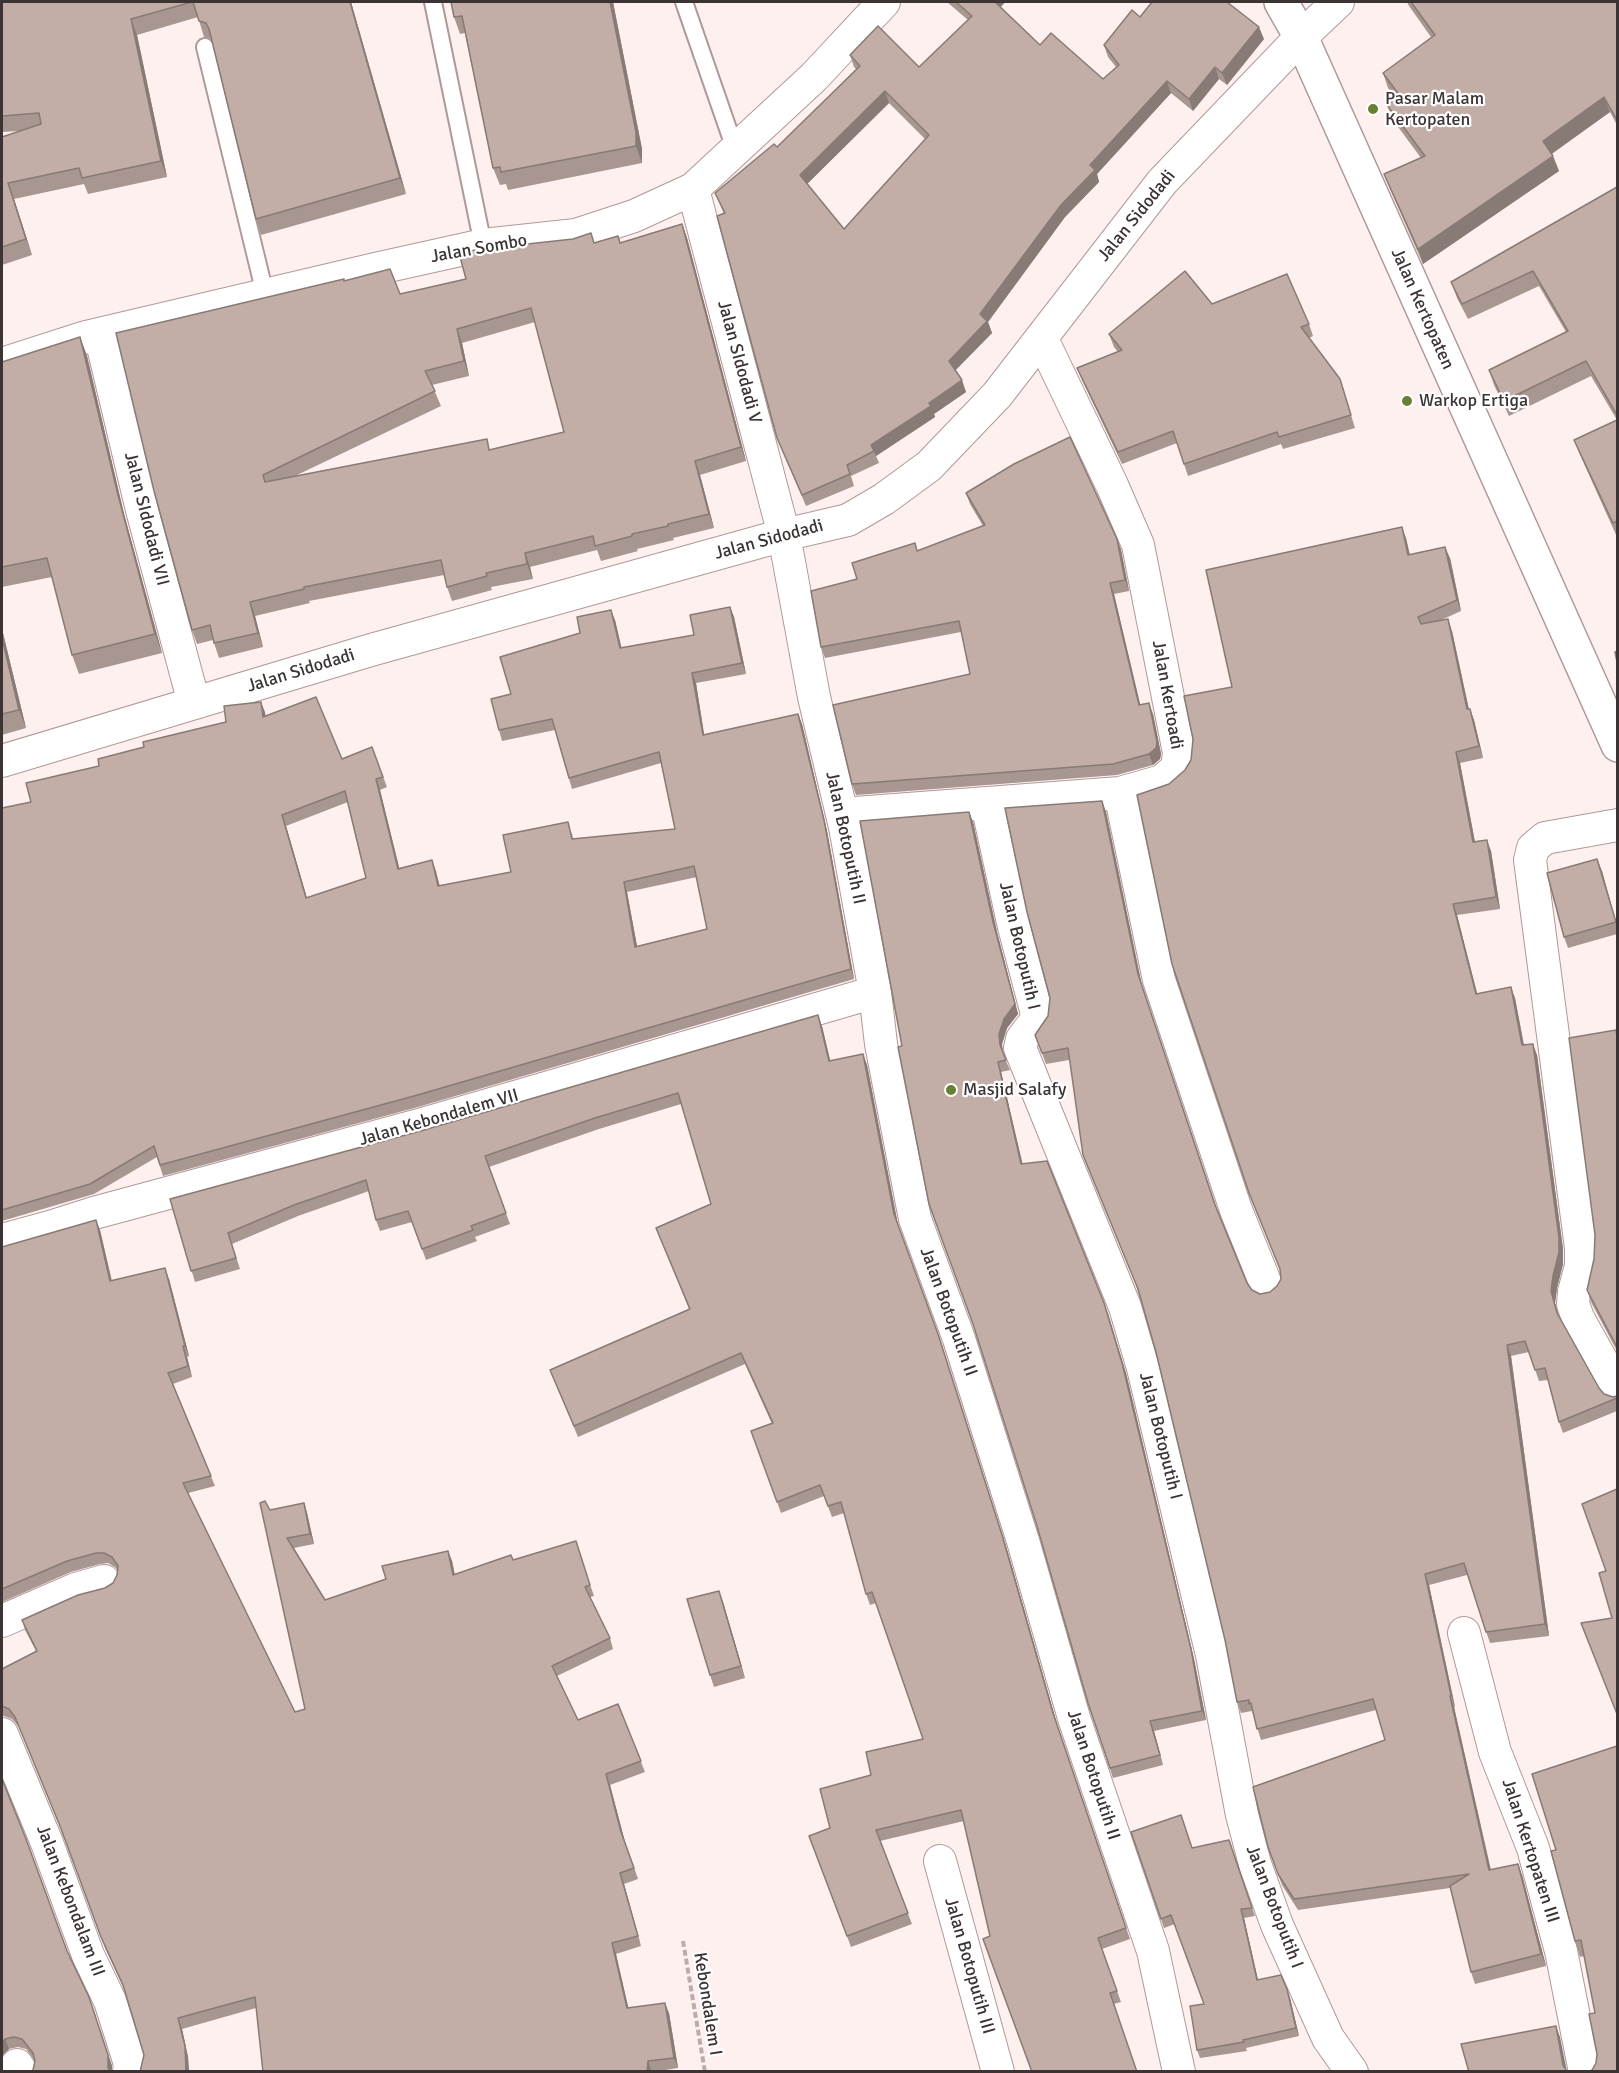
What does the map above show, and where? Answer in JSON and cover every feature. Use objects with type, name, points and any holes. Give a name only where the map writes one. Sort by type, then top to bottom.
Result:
[{"type":"street","name":"Jalan Sombo","points":[[2,364],[100,334],[266,294],[483,245],[576,235],[634,216],[693,189],[814,77],[884,2]]},
{"type":"street","name":"Jalan Kertopaten","points":[[1281,2],[1301,37],[1617,746]]},
{"type":"street","name":"Jalan Sidodadi","points":[[2,761],[372,650],[784,535],[848,520],[885,499],[929,466],[997,395],[1162,182],[1301,37],[1338,2]]},
{"type":"street","name":"Jalan SIdodadi V","points":[[693,189],[784,535]]},
{"type":"street","name":"Jalan SIdodadi VII","points":[[100,334],[142,510],[194,703]]},
{"type":"street","name":"Jalan Kertoadi","points":[[842,814],[1120,793],[1162,781],[1177,768],[1179,753],[1138,545],[1042,339]]},
{"type":"street","name":"Jalan Botoputih II","points":[[784,535],[814,697],[842,814],[875,992],[881,1044],[915,1219],[959,1339],[1023,1541],[1077,1729],[1153,1951],[1179,2072]]},
{"type":"street","points":[[1120,793],[1159,980],[1236,1210],[1267,1287]]},
{"type":"street","name":"Jalan Botoputih I","points":[[987,804],[1014,927],[1037,1014],[1035,1022],[1022,1039],[1020,1048],[1125,1307],[1143,1368],[1212,1655],[1242,1815],[1255,1864],[1276,1924],[1328,2038],[1352,2072]]},
{"type":"street","points":[[1617,825],[1545,838],[1533,848],[1530,860],[1581,1248],[1581,1266],[1573,1304],[1578,1318],[1617,1390]]},
{"type":"street","name":"Jalan Kebondalem VII","points":[[2,1240],[105,1209],[423,1124],[875,992]]},
{"type":"street","points":[[2,1621],[76,1589],[104,1581]]},
{"type":"street","name":"Jalan Kertopaten III","points":[[1464,1633],[1495,1752],[1533,1848],[1558,1940],[1585,2072]]},
{"type":"street","name":"Jalan Kebondalam III","points":[[2,1734],[48,1843],[88,1954],[110,2001],[130,2064],[129,2072]]},
{"type":"street","name":"Jalan Botoputih III","points":[[940,1861],[998,2072]]},
{"type":"lane","points":[[433,2],[483,245]]},
{"type":"lane","points":[[684,2],[735,149]]},
{"type":"lane","points":[[205,48],[266,294]]},
{"type":"path","name":"Kebondalem I","points":[[683,1941],[705,2072]]},
{"type":"building","points":[[2,2],[192,2],[131,19],[161,161],[82,178],[79,168],[8,183],[26,239],[2,247],[2,137],[41,124],[39,113],[2,116]]},
{"type":"building","points":[[193,2],[350,2],[400,178],[256,219],[209,29],[206,23],[199,21]]},
{"type":"building","points":[[451,2],[610,2],[636,132],[636,146],[501,172],[500,167],[493,168],[462,16],[454,17]]},
{"type":"building","points":[[956,2],[995,2],[1040,45],[1051,33],[1103,79],[1119,65],[1104,45],[1132,10],[1140,17],[1152,2],[1227,2],[1259,27],[1222,73],[1215,67],[1189,99],[1167,81],[1090,165],[1095,170],[1061,205],[980,314],[987,321],[949,361],[962,380],[929,403],[931,406],[871,445],[874,451],[847,465],[850,474],[802,495],[777,438],[717,216],[725,213],[715,193],[774,144],[777,147],[860,66],[850,55],[878,26],[919,67],[972,16]],"holes":[[[885,91],[929,135],[844,229],[800,175]]]},
{"type":"building","points":[[1411,2],[1617,2],[1617,120],[1604,97],[1543,141],[1553,156],[1418,249],[1384,174],[1425,156],[1387,105],[1400,96],[1383,73],[1435,35]]},
{"type":"building","points":[[1617,187],[1617,415],[1586,361],[1504,401],[1489,370],[1568,331],[1533,271],[1462,304],[1451,282]]},
{"type":"building","points":[[682,224],[741,447],[695,461],[709,514],[595,546],[593,536],[525,553],[527,564],[486,573],[487,576],[447,587],[441,560],[304,587],[304,589],[250,602],[258,633],[214,643],[210,625],[192,630],[154,491],[116,333],[390,269],[400,294],[466,279],[459,253],[481,249],[573,239],[591,233],[594,243],[618,236],[620,243]],"holes":[[[531,308],[564,432],[489,450],[487,439],[265,482],[263,475],[435,391],[425,371],[464,361],[457,329]]]},
{"type":"building","points":[[1185,271],[1212,304],[1287,274],[1309,324],[1301,327],[1340,379],[1351,415],[1279,437],[1277,432],[1184,464],[1173,431],[1118,452],[1077,368],[1122,350],[1109,334]]},
{"type":"building","points":[[80,337],[118,495],[155,634],[72,655],[47,558],[2,567],[2,362]]},
{"type":"building","points":[[1617,420],[1617,521],[1613,523],[1574,440]]},
{"type":"building","points":[[1070,437],[1117,539],[1125,580],[1110,583],[1139,705],[1149,703],[1157,742],[1156,748],[1149,754],[1113,764],[852,784],[833,705],[970,674],[959,621],[821,647],[811,591],[857,579],[852,563],[915,543],[917,551],[985,525],[966,493],[1014,464]]},
{"type":"building","points":[[1402,527],[1408,555],[1445,547],[1457,600],[1418,617],[1421,624],[1448,619],[1467,709],[1470,709],[1479,746],[1456,752],[1473,842],[1487,840],[1496,897],[1453,904],[1476,994],[1511,987],[1522,1045],[1533,1044],[1559,1238],[1559,1252],[1551,1291],[1557,1313],[1599,1388],[1604,1394],[1617,1396],[1617,1398],[1559,1422],[1545,1368],[1535,1370],[1525,1341],[1507,1345],[1545,1624],[1486,1632],[1464,1563],[1425,1574],[1489,1870],[1518,1864],[1541,1954],[1471,1972],[1450,1886],[1469,1874],[1294,1899],[1278,1874],[1268,1847],[1253,1787],[1385,1740],[1373,1699],[1257,1729],[1249,1700],[1237,1702],[1225,1640],[1156,1352],[1138,1289],[1083,1155],[1068,1048],[1042,1053],[1035,1035],[1048,1016],[1050,998],[1027,912],[1005,808],[1102,801],[1138,974],[1215,1205],[1247,1283],[1252,1290],[1260,1294],[1270,1292],[1281,1279],[1280,1269],[1249,1193],[1172,964],[1137,795],[1169,784],[1185,770],[1191,760],[1193,739],[1184,696],[1232,687],[1206,570]]},
{"type":"building","points":[[730,607],[742,663],[692,673],[703,735],[798,714],[824,820],[851,969],[414,1096],[160,1165],[154,1146],[90,1184],[2,1210],[2,808],[31,802],[26,783],[99,766],[98,759],[144,747],[143,742],[226,722],[224,706],[261,702],[263,717],[316,697],[342,759],[372,747],[383,777],[376,779],[398,869],[432,860],[438,886],[511,872],[503,835],[568,822],[572,839],[675,829],[659,752],[569,778],[552,719],[499,730],[491,699],[511,694],[500,657],[580,633],[577,617],[611,610],[620,648],[694,635],[690,615]],"holes":[[[345,791],[366,878],[306,898],[282,815]],[[694,866],[707,929],[635,947],[624,882]]]},
{"type":"building","points":[[2,638],[19,710],[2,714]]},
{"type":"building","points":[[969,812],[993,922],[1015,1004],[1004,1019],[999,1034],[1000,1045],[1006,1060],[998,1062],[1021,1164],[1047,1161],[1104,1303],[1122,1363],[1191,1649],[1202,1711],[1150,1721],[1160,1755],[1110,1768],[1088,1703],[1037,1526],[973,1324],[929,1204],[898,1047],[902,1046],[860,821]]},
{"type":"building","points":[[1597,859],[1616,922],[1564,937],[1547,873]]},
{"type":"building","points":[[818,1015],[829,1061],[863,1054],[894,1214],[938,1334],[1002,1535],[1053,1713],[1126,1928],[1098,1938],[1117,1991],[1110,1993],[1137,2072],[1032,2072],[983,1939],[990,1936],[961,1810],[876,1830],[908,1913],[847,1936],[809,1836],[830,1828],[820,1789],[871,1775],[866,1752],[923,1739],[872,1592],[866,1594],[841,1502],[828,1506],[820,1485],[777,1502],[751,1431],[773,1423],[741,1353],[574,1426],[550,1370],[690,1309],[656,1228],[711,1204],[678,1093],[595,1118],[485,1156],[506,1213],[471,1226],[473,1230],[422,1249],[408,1211],[376,1220],[366,1180],[294,1205],[228,1233],[236,1258],[191,1271],[170,1199],[424,1130]]},
{"type":"building","points":[[1616,1030],[1617,1347],[1587,1290],[1594,1259],[1595,1235],[1569,1038]]},
{"type":"building","points":[[96,1220],[110,1281],[165,1268],[188,1366],[168,1373],[211,1476],[183,1483],[295,1712],[305,1709],[260,1503],[265,1501],[270,1510],[304,1503],[310,1534],[287,1538],[325,1600],[386,1579],[382,1566],[448,1551],[453,1575],[511,1555],[513,1560],[576,1541],[590,1585],[585,1587],[610,1638],[552,1666],[578,1720],[618,1704],[641,1761],[606,1774],[621,1832],[634,1868],[620,1873],[638,1936],[612,1943],[627,2008],[665,2003],[674,2058],[648,2061],[647,2072],[263,2072],[255,1997],[178,2018],[185,2046],[186,2072],[140,2072],[144,2055],[123,1985],[101,1937],[60,1826],[15,1717],[9,1709],[2,1706],[2,1669],[37,1651],[22,1620],[78,1595],[105,1588],[113,1583],[117,1575],[118,1566],[112,1557],[104,1553],[96,1553],[67,1561],[2,1589],[2,1247]]},
{"type":"building","points":[[1617,1489],[1617,1714],[1581,1623],[1612,1618],[1599,1573],[1606,1571],[1582,1504]]},
{"type":"building","points":[[719,1591],[741,1666],[710,1675],[687,1599]]},
{"type":"building","points":[[1617,1746],[1617,2072],[1588,2072],[1596,2063],[1597,2054],[1589,2014],[1595,2013],[1581,1940],[1575,1941],[1551,1851],[1556,1850],[1532,1774]]},
{"type":"building","points":[[2,1779],[67,1951],[89,1997],[108,2055],[108,2068],[111,2072],[31,2072],[35,2061],[33,2053],[22,2039],[14,2037],[2,2042]]},
{"type":"building","points":[[1181,1815],[1192,1848],[1229,1840],[1252,1908],[1241,1909],[1257,1980],[1281,1975],[1287,1989],[1296,2028],[1243,2040],[1244,2042],[1197,2050],[1190,2006],[1204,2004],[1171,1915],[1161,1919],[1131,1832]]},
{"type":"building","points":[[1556,2026],[1563,2065],[1567,2072],[1469,2072],[1461,2044]]},
{"type":"place","name":"Pasar Malam Kertopaten","points":[[1373,109]]},
{"type":"place","name":"Warkop Ertiga","points":[[1407,401]]},
{"type":"place","name":"Masjid Salafy","points":[[951,1090]]}]
